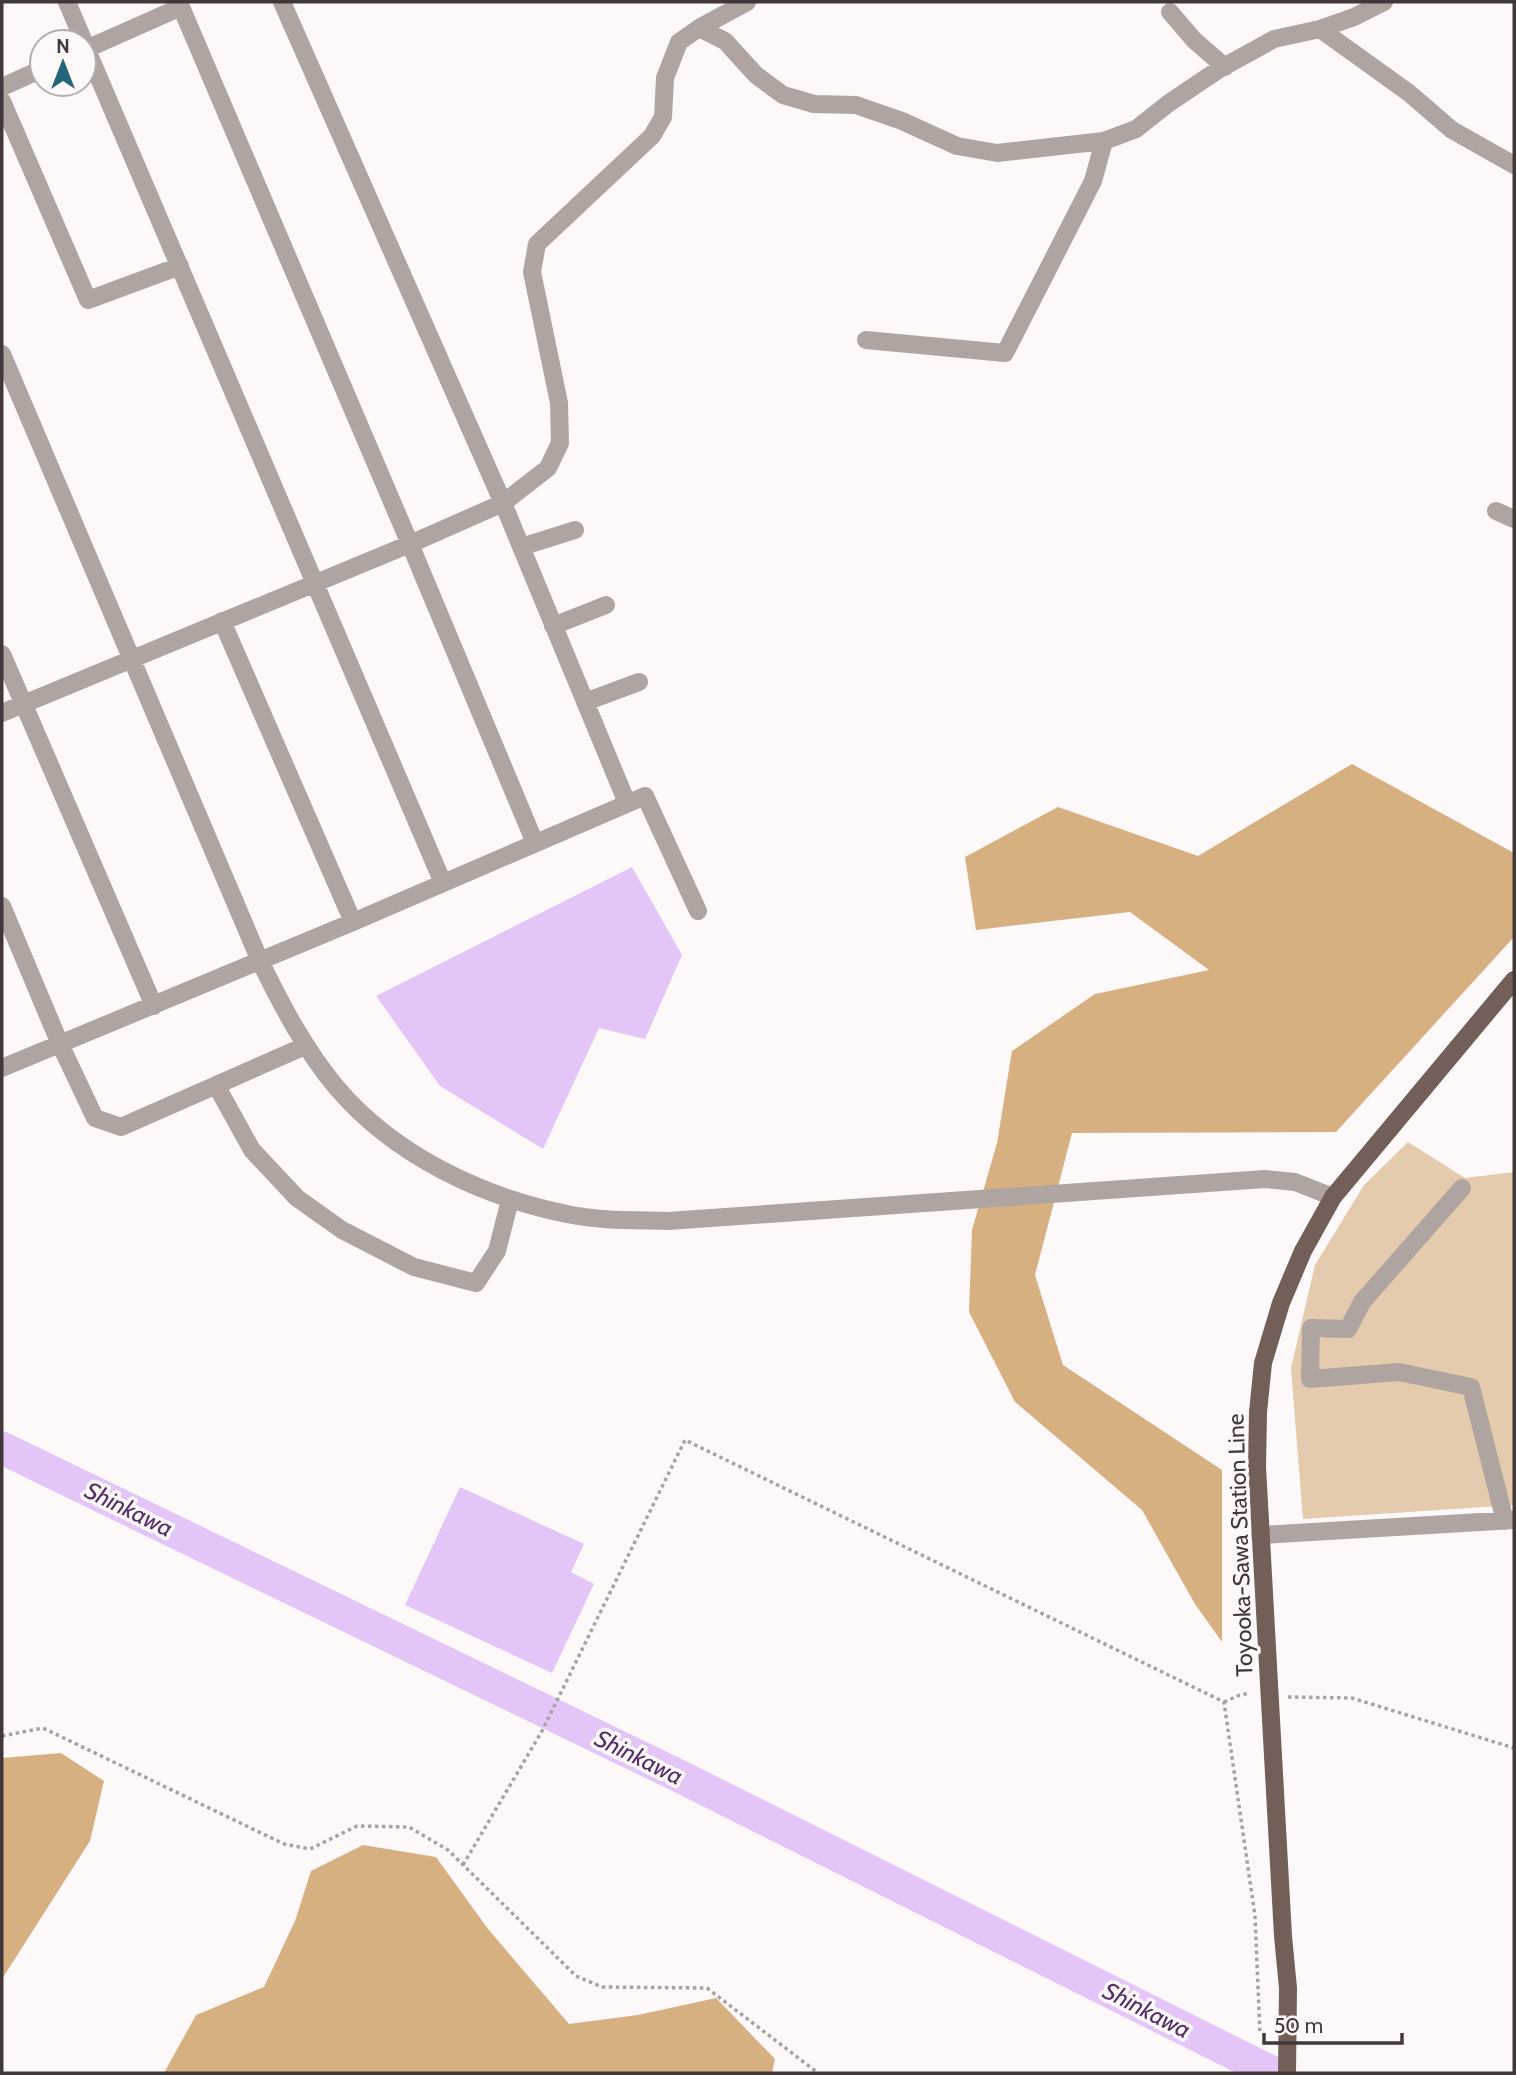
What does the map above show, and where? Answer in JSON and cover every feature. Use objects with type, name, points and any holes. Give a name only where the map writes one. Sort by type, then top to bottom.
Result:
[{"type":"main road","name":"Toyooka-Sawa Station Line","points":[[1288,2068],[1288,1988],[1282,1922],[1257,1454],[1263,1363],[1281,1303],[1298,1261],[1333,1197],[1514,980]]},
{"type":"street","points":[[67,2],[78,28]]},
{"type":"street","points":[[282,2],[503,503],[627,803]]},
{"type":"street","points":[[2,713],[411,544],[503,503],[548,468],[561,443],[559,403],[532,272],[537,244],[652,135],[663,117],[665,78],[679,42],[747,2]]},
{"type":"street","points":[[699,28],[725,41],[755,75],[783,95],[814,104],[856,105],[902,121],[957,146],[997,153],[1104,141],[1136,129],[1224,66],[1273,39],[1320,29],[1354,17],[1384,2]]},
{"type":"street","points":[[98,40],[184,3],[535,844]]},
{"type":"street","points":[[1170,12],[1194,40],[1224,66]]},
{"type":"street","points":[[1320,29],[1409,93],[1451,130],[1514,165]]},
{"type":"street","points":[[2,87],[28,75]]},
{"type":"street","points":[[98,76],[443,883]]},
{"type":"street","points":[[2,101],[88,300],[180,266]]},
{"type":"street","points":[[866,340],[1005,353],[1093,181],[1104,141]]},
{"type":"street","points":[[2,354],[260,961],[305,1046],[338,1089],[374,1125],[412,1152],[463,1181],[510,1200],[568,1214],[620,1220],[668,1221],[1265,1179],[1295,1182],[1333,1197]]},
{"type":"street","points":[[1496,511],[1514,519]]},
{"type":"street","points":[[521,547],[575,530]]},
{"type":"street","points":[[553,626],[606,605]]},
{"type":"street","points":[[222,621],[353,922]]},
{"type":"street","points":[[2,654],[154,1006]]},
{"type":"street","points":[[585,702],[639,682]]},
{"type":"street","points":[[2,1069],[645,796],[698,911]]},
{"type":"street","points":[[2,906],[60,1044],[95,1118],[121,1127],[305,1046]]},
{"type":"street","points":[[216,1085],[252,1150],[297,1198],[342,1230],[414,1267],[476,1283],[497,1251],[510,1200]]},
{"type":"street","points":[[1260,1535],[1509,1521],[1471,1387],[1399,1372],[1310,1379],[1311,1328],[1348,1329],[1362,1302],[1462,1188]]},
{"type":"path","points":[[463,1865],[542,1731],[685,1440],[1224,1702],[1242,1694],[1248,1695]]},
{"type":"path","points":[[1286,1697],[1352,1698],[1514,1748]]},
{"type":"path","points":[[1224,1702],[1255,1916],[1260,2034]]},
{"type":"path","points":[[2,1737],[43,1728],[285,1844],[310,1849],[357,1826],[409,1827],[448,1850],[576,1976],[602,1987],[707,1988],[818,2073]]},
{"type":"shaded area","points":[[1352,764],[1514,853],[1514,937],[1336,1132],[1072,1133],[1035,1275],[1063,1365],[1222,1470],[1222,1642],[1195,1604],[1142,1510],[1015,1402],[969,1312],[972,1230],[997,1143],[1012,1051],[1095,994],[1209,970],[1130,912],[976,930],[965,857],[1058,807],[1198,856]]},
{"type":"shaded area","points":[[632,867],[682,955],[645,1039],[599,1028],[543,1149],[440,1086],[376,996]]},
{"type":"shaded area","points":[[1408,1142],[1465,1178],[1514,1172],[1514,1505],[1303,1519],[1291,1368],[1315,1265],[1364,1185]]},
{"type":"shaded area","points":[[460,1487],[584,1544],[571,1572],[594,1584],[552,1673],[405,1605]]},
{"type":"shaded area","points":[[61,1753],[104,1781],[90,1841],[2,1979],[2,1758]]},
{"type":"shaded area","points":[[363,1845],[436,1857],[488,1929],[569,2024],[638,2015],[716,1998],[775,2059],[772,2073],[164,2073],[196,2015],[264,1987],[295,1921],[311,1871]]},
{"type":"waterway","name":"Shinkawa","points":[[2,1448],[677,1775],[1273,2073]]}]
